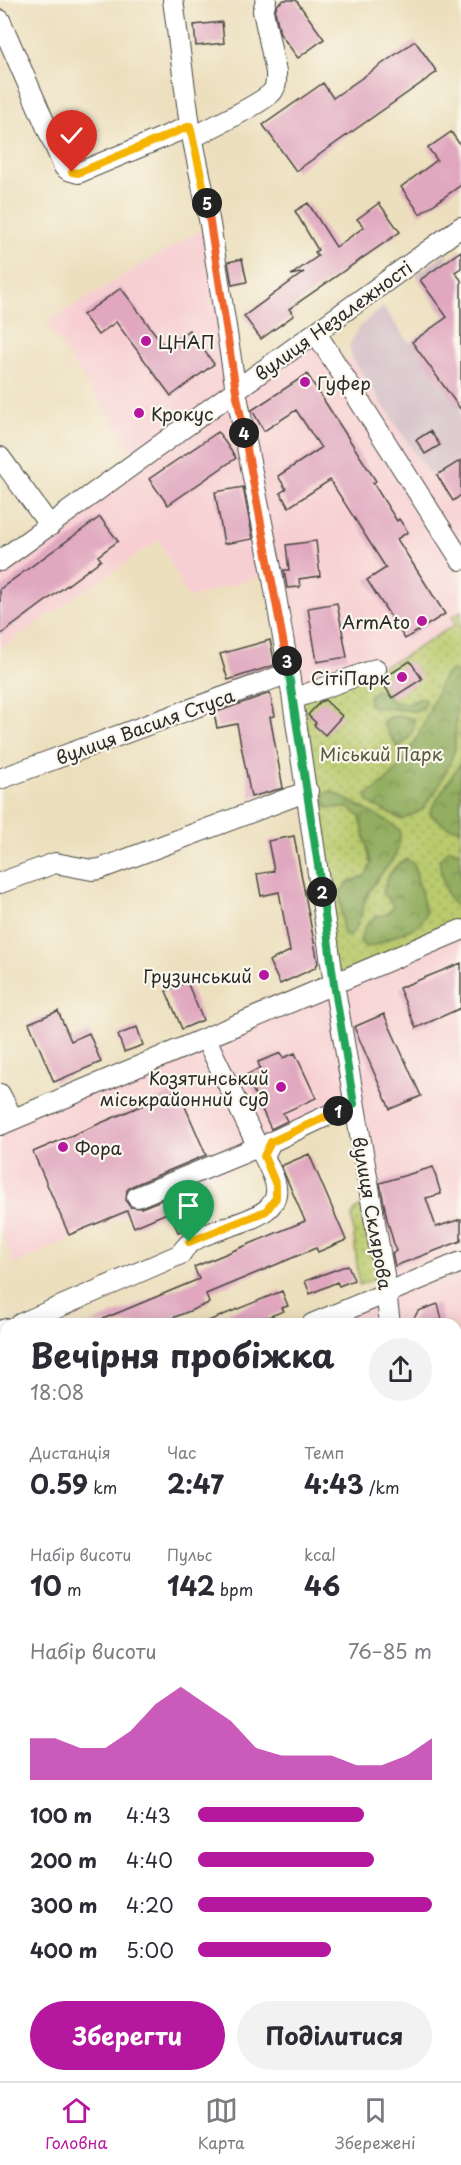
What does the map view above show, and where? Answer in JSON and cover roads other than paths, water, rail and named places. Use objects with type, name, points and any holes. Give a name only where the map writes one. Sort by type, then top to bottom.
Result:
[{"type":"street","name":"вулиця Склярова","points":[[173,0],[192,132],[210,224],[236,391],[289,673],[308,791],[334,984],[389,1318]]},
{"type":"street","points":[[0,20],[64,167],[78,173],[192,132],[262,99],[274,88],[277,81],[276,72],[263,11],[266,0]]},
{"type":"street","name":"вулиця Незалежності","points":[[0,561],[461,227]]},
{"type":"street","points":[[316,333],[461,560]]},
{"type":"street","points":[[0,457],[50,525]]},
{"type":"street","points":[[293,699],[376,669]]},
{"type":"street","name":"вулиця Василя Стуса","points":[[0,779],[289,673]]},
{"type":"street","points":[[0,883],[56,863],[92,870],[100,869],[308,791]]},
{"type":"street","points":[[0,1094],[7,1122],[461,930]]},
{"type":"street","points":[[34,1318],[181,1254],[189,1242],[266,1211],[276,1198],[276,1185],[206,1039]]},
{"type":"street","points":[[137,1197],[261,1151],[271,1142],[354,1104]]},
{"type":"street","points":[[327,1318],[461,1262]]},
{"type":"place","name":"ЦНАП","points":[[146,341]]},
{"type":"place","name":"Гуфер","points":[[305,382]]},
{"type":"place","name":"Крокус","points":[[139,413]]},
{"type":"place","name":"ArmAto","points":[[422,621]]},
{"type":"place","name":"СітіПарк","points":[[402,677]]},
{"type":"place","name":"Грузинський","points":[[264,975]]},
{"type":"place","name":"Козятинський міськрайонний суд","points":[[281,1087]]},
{"type":"place","name":"Фора","points":[[63,1147]]},
{"type":"park label","name":"Міський Парк","points":[[381,753]]}]
